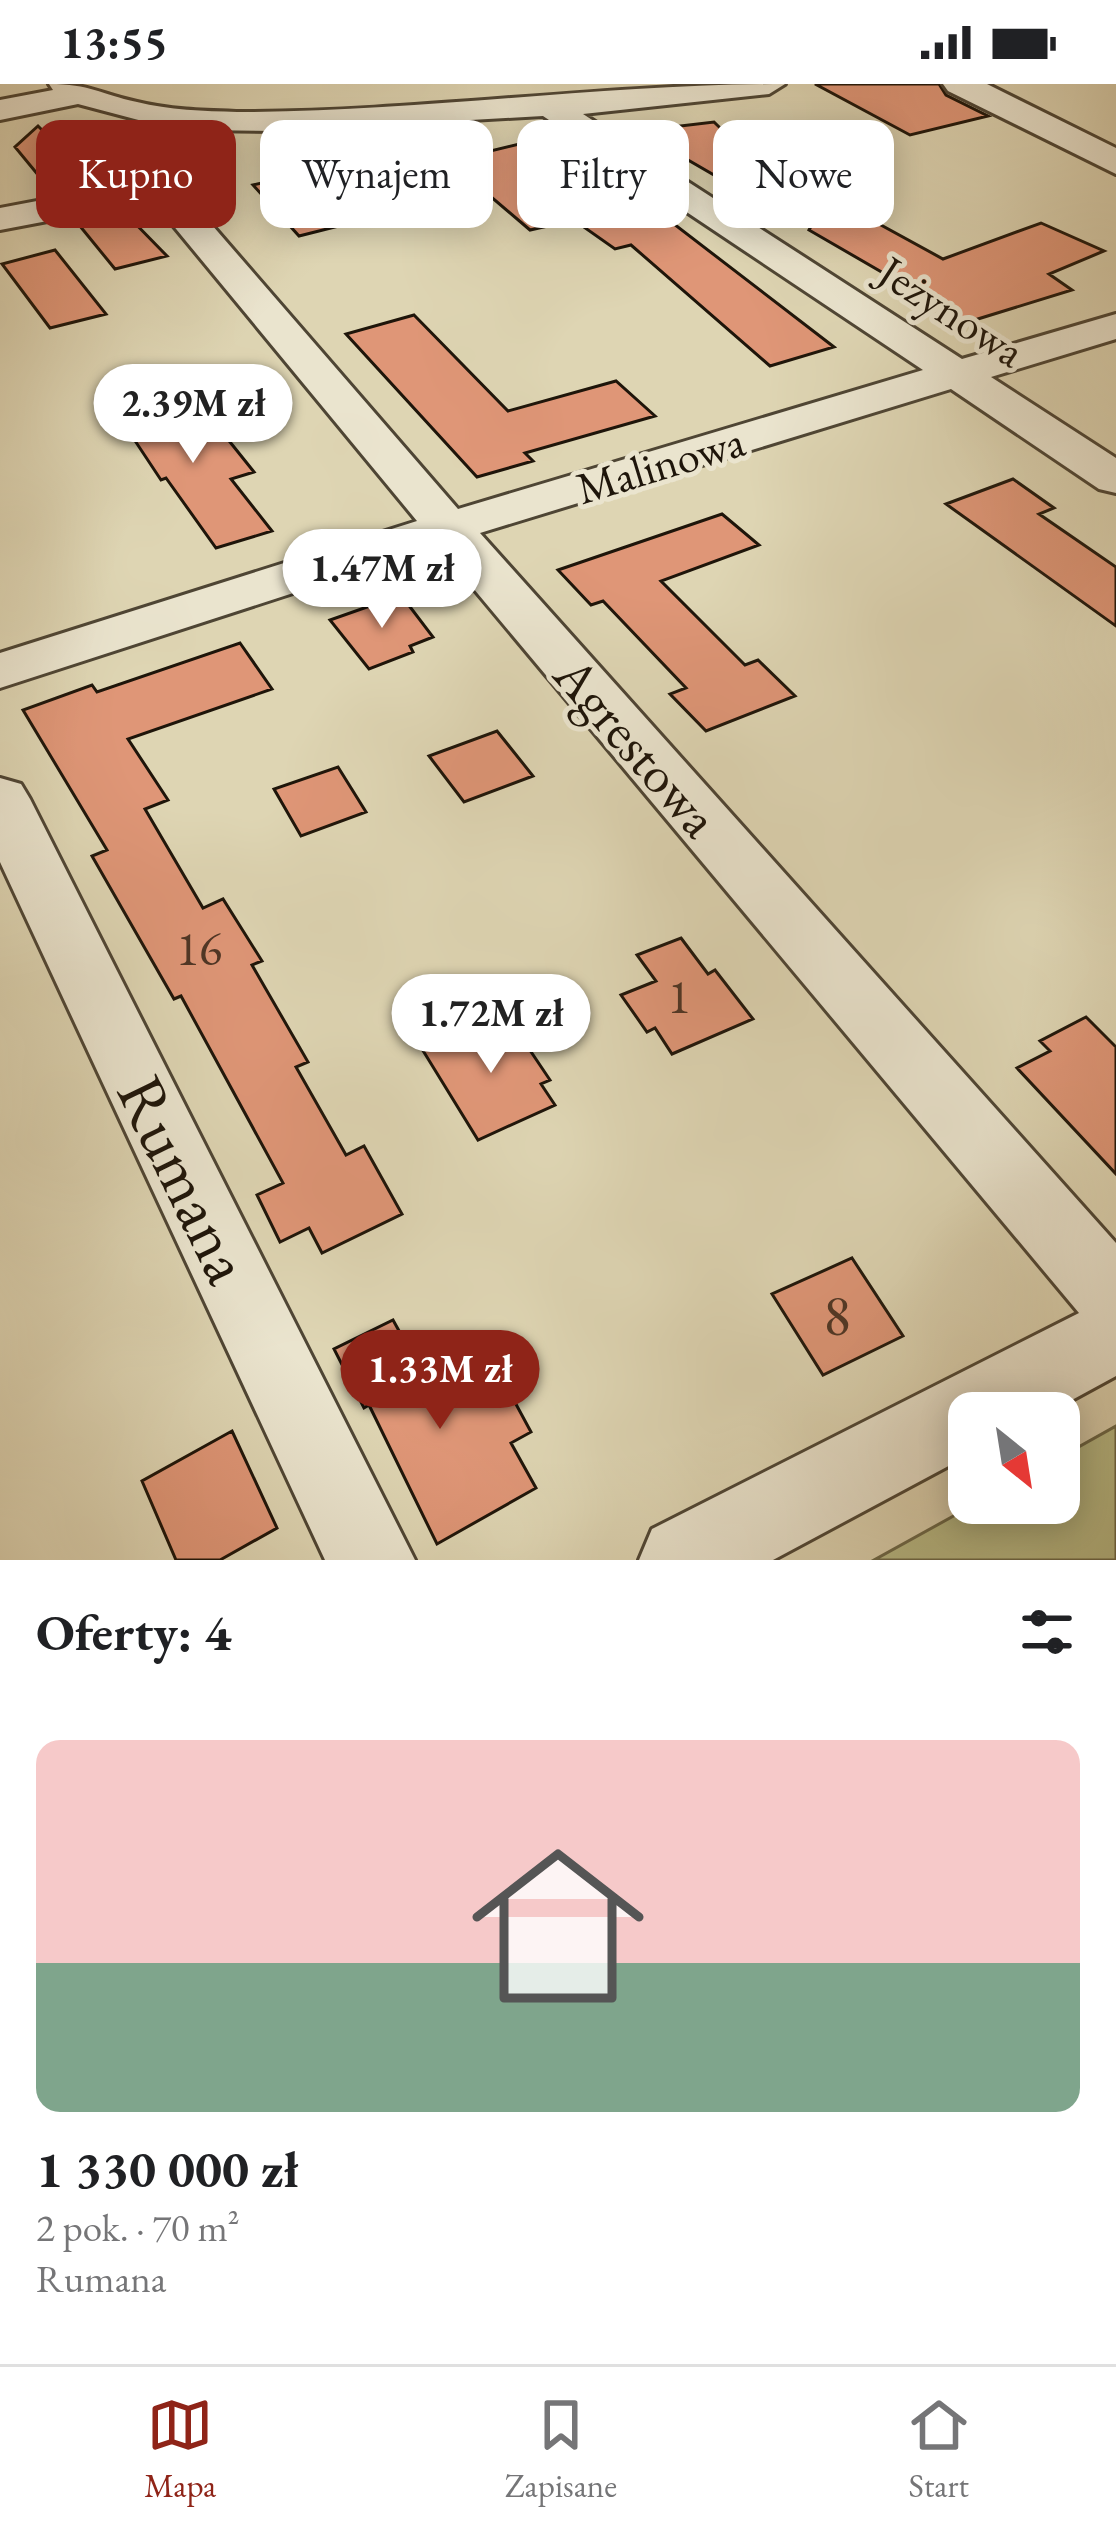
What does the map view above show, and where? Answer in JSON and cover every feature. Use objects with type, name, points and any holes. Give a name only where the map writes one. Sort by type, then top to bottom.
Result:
[{"type":"street","points":[[0,110],[72,89],[176,116],[241,122],[551,107],[769,84]]},
{"type":"street","points":[[960,84],[1116,163]]},
{"type":"street","name":"Jeżynowa","points":[[551,107],[1116,479]]},
{"type":"street","points":[[176,116],[178,120]]},
{"type":"street","points":[[0,219],[36,212]]},
{"type":"street","name":"Agrestowa","points":[[195,228],[1116,1299]]},
{"type":"street","name":"Malinowa","points":[[0,671],[448,527],[1116,326]]},
{"type":"street","name":"Rumana","points":[[0,799],[371,1560]]},
{"type":"street","points":[[683,1560],[1116,1335]]},
{"type":"green space","points":[[1116,1426],[1116,1560],[874,1560],[948,1519],[948,1524],[1080,1524],[1080,1446]]},
{"type":"building","points":[[815,84],[939,84],[946,95],[988,116],[910,135],[894,126],[894,120],[882,120]]},
{"type":"building","points":[[713,122],[713,174],[689,161],[689,125]]},
{"type":"building","points":[[36,128],[36,172],[15,147]]},
{"type":"building","points":[[517,145],[517,219],[493,198],[493,150]]},
{"type":"building","points":[[1041,223],[1104,251],[1049,274],[1072,290],[968,322],[809,230],[886,228],[943,259]]},
{"type":"building","points":[[82,228],[140,228],[167,256],[115,269]]},
{"type":"building","points":[[292,228],[331,228],[299,236]]},
{"type":"building","points":[[585,228],[679,228],[834,347],[770,366],[631,245],[615,249]]},
{"type":"building","points":[[55,250],[106,314],[50,328],[2,264]]},
{"type":"building","points":[[414,315],[508,411],[616,381],[655,416],[525,453],[533,461],[477,477],[346,334]]},
{"type":"building","points":[[159,386],[201,437],[222,432],[254,472],[231,479],[272,531],[216,548],[166,478],[161,480],[108,400]]},
{"type":"building","points":[[1013,479],[1054,508],[1039,514],[1116,567],[1116,626],[946,504]]},
{"type":"building","points":[[722,514],[759,545],[661,581],[745,665],[758,660],[795,696],[706,731],[670,694],[686,688],[603,601],[591,605],[558,570]]},
{"type":"building","points":[[401,595],[433,637],[410,646],[413,652],[369,669],[330,620]]},
{"type":"building","points":[[240,643],[272,689],[128,739],[168,800],[145,809],[203,908],[223,899],[262,961],[252,965],[308,1062],[296,1067],[346,1155],[364,1146],[402,1214],[322,1253],[309,1228],[280,1242],[257,1195],[283,1183],[181,996],[174,999],[92,856],[107,850],[23,710],[92,685],[97,692]]},
{"type":"building","points":[[497,731],[533,776],[464,802],[429,756]]},
{"type":"building","points":[[338,767],[366,812],[301,836],[274,789]]},
{"type":"building","points":[[681,938],[708,974],[715,970],[753,1019],[672,1054],[655,1028],[647,1032],[621,995],[656,981],[637,955]]},
{"type":"building","points":[[505,1013],[550,1080],[541,1084],[555,1105],[478,1140],[422,1049]]},
{"type":"building","points":[[1086,1017],[1116,1047],[1116,1174],[1017,1068],[1050,1051],[1040,1041]]},
{"type":"building","points":[[852,1258],[903,1336],[823,1375],[772,1294]]},
{"type":"building","points":[[393,1320],[424,1376],[446,1365],[466,1403],[504,1382],[531,1432],[511,1443],[536,1488],[437,1544],[369,1405],[364,1408],[334,1349]]},
{"type":"building","points":[[232,1431],[277,1528],[220,1560],[176,1560],[142,1481]]}]
